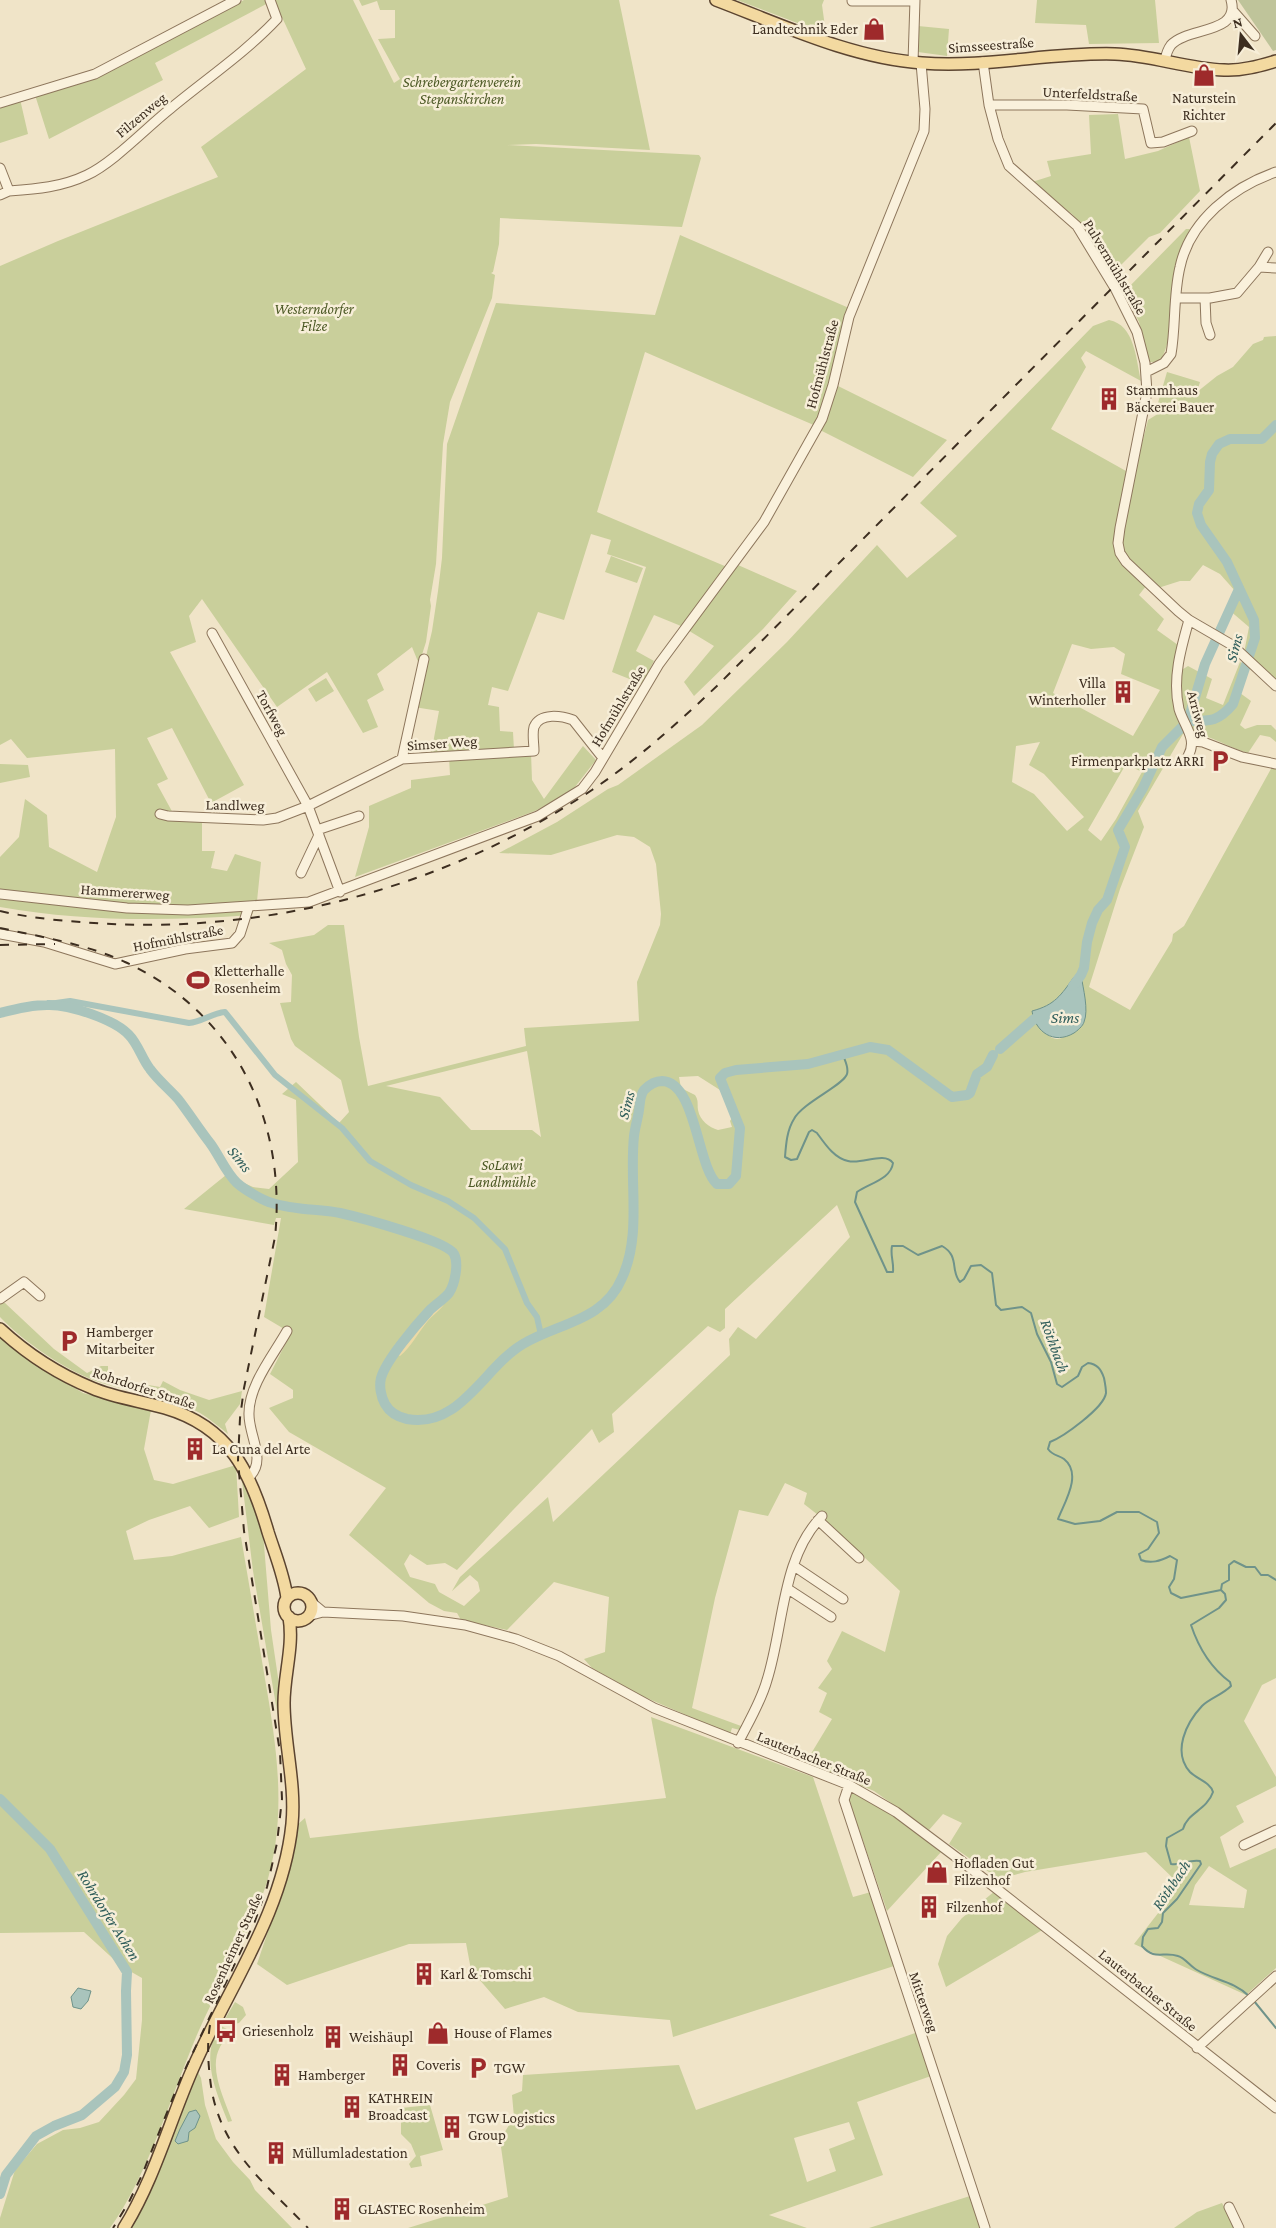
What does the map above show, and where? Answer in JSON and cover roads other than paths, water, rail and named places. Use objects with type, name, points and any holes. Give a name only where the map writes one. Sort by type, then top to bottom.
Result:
[{"type":"main road","name":"Simsseestraße","points":[[716,0],[836,44],[917,63],[983,62],[1088,54],[1135,55],[1201,68],[1226,70],[1250,68],[1276,61]]},
{"type":"main road","name":"Rohrdorfer Straße","points":[[0,1329],[31,1355],[93,1389],[167,1408],[204,1426],[227,1446],[249,1477],[261,1505],[285,1582],[292,1595]]},
{"type":"main road","points":[[292,1595],[307,1596],[311,1602],[311,1609],[299,1617],[284,1608],[292,1595]]},
{"type":"main road","name":"Rosenheimer Straße","points":[[124,2228],[139,2200],[198,2058],[268,1915],[284,1866],[292,1824],[293,1799],[284,1704],[286,1669],[292,1634],[299,1617]]},
{"type":"street","points":[[0,103],[95,74],[236,0]]},
{"type":"street","name":"Filzenweg","points":[[10,191],[64,184],[102,168],[200,83],[246,50],[277,19],[270,0]]},
{"type":"street","points":[[1165,60],[1171,45],[1178,40],[1218,26],[1230,19],[1233,12],[1231,0]]},
{"type":"street","points":[[852,1],[915,1]]},
{"type":"street","name":"Hofmühlstraße","points":[[0,934],[44,942],[116,964],[185,949],[232,943],[240,934],[249,906],[301,903],[340,892],[538,816],[582,789],[603,758],[659,664],[764,522],[822,419],[833,385],[849,317],[924,131],[917,63],[915,1]]},
{"type":"street","points":[[1233,12],[1255,36]]},
{"type":"street","name":"Pulvermühlstraße","points":[[983,62],[989,105],[998,139],[1009,166],[1077,226],[1116,290],[1137,332],[1146,372],[1146,403],[1122,511],[1118,544],[1120,553],[1126,562],[1189,620]]},
{"type":"street","name":"Unterfeldstraße","points":[[989,105],[1067,105],[1143,109],[1151,143],[1163,142],[1192,131]]},
{"type":"street","points":[[0,168],[10,191],[0,196]]},
{"type":"street","points":[[1146,372],[1164,363],[1171,354],[1180,266],[1193,233],[1227,196],[1258,178],[1276,172]]},
{"type":"street","points":[[1176,298],[1205,298],[1237,293],[1259,267],[1268,252]]},
{"type":"street","points":[[1259,267],[1276,268]]},
{"type":"street","points":[[1205,298],[1206,323],[1210,335]]},
{"type":"street","points":[[1189,620],[1232,645],[1276,686]]},
{"type":"street","name":"Arriweg","points":[[1188,756],[1192,750],[1193,741],[1179,709],[1176,680],[1178,660],[1189,620]]},
{"type":"street","name":"Torfweg","points":[[212,633],[308,806]]},
{"type":"street","points":[[402,759],[424,659]]},
{"type":"street","name":"Simser Weg","points":[[308,806],[402,759],[534,751],[534,726],[542,718],[550,716],[569,719],[576,723],[603,758]]},
{"type":"street","points":[[1193,741],[1202,742],[1242,757],[1276,764]]},
{"type":"street","points":[[308,806],[340,892]]},
{"type":"street","name":"Landlweg","points":[[160,814],[168,816],[263,820],[277,818],[308,806]]},
{"type":"street","points":[[300,872],[318,833],[359,816]]},
{"type":"street","name":"Hammererweg","points":[[0,894],[127,908],[188,910],[249,906]]},
{"type":"street","points":[[0,1299],[24,1282],[40,1296]]},
{"type":"street","points":[[249,1477],[254,1472],[258,1459],[249,1416],[249,1400],[287,1331]]},
{"type":"street","points":[[738,1742],[767,1681],[794,1566],[804,1540],[820,1518],[859,1558]]},
{"type":"street","points":[[794,1566],[843,1600]]},
{"type":"street","points":[[788,1590],[831,1618]]},
{"type":"street","points":[[311,1602],[323,1612]]},
{"type":"street","name":"Lauterbacher Straße","points":[[299,1617],[323,1612],[403,1616],[438,1620],[516,1639],[559,1656],[654,1708],[850,1785],[882,1803],[1042,1922],[1197,2048],[1276,2108]]},
{"type":"street","name":"Mitterweg","points":[[850,1785],[844,1800],[985,2228]]},
{"type":"street","points":[[1244,1845],[1276,1830]]},
{"type":"street","points":[[1197,2048],[1276,1976]]},
{"type":"street","points":[[1229,2207],[1240,2228]]},
{"type":"water","name":"Sims","points":[[1081,975],[1086,1005],[1083,1024],[1075,1032],[1067,1036],[1059,1038],[1047,1034],[1037,1025],[1032,1011],[1052,1002],[1074,977]]},
{"type":"water","points":[[78,1988],[91,1991],[88,2001],[81,2009],[73,2007],[71,1997]]},
{"type":"water","points":[[196,2110],[200,2116],[195,2128],[189,2132],[188,2141],[178,2144],[175,2141],[189,2112]]},
{"type":"waterway","name":"Sims","points":[[1073,986],[1084,968],[1087,942],[1092,923],[1098,910],[1107,900],[1125,847],[1118,830],[1143,788],[1162,747],[1188,721],[1213,719],[1223,714],[1233,704],[1255,638],[1254,620],[1227,562],[1201,525],[1197,513],[1199,504],[1209,490],[1210,462],[1212,454],[1219,444],[1230,439],[1262,439],[1276,425]]},
{"type":"waterway","points":[[1188,721],[1205,664],[1239,589]]},
{"type":"waterway","name":"Sims","points":[[49,1004],[70,1001],[189,1023],[225,1012],[275,1075],[342,1128],[370,1161],[411,1185],[448,1201],[474,1218],[505,1249],[527,1303],[537,1317],[541,1335]]},
{"type":"waterway","name":"Sims","points":[[0,1013],[29,1006],[56,1005],[78,1010],[113,1023],[129,1035],[150,1069],[178,1099],[229,1174],[244,1189],[272,1203],[340,1213],[401,1230],[436,1243],[454,1254],[456,1274],[449,1293],[429,1311],[409,1334],[389,1362],[381,1378],[382,1398],[389,1410],[407,1419],[426,1420],[442,1415],[457,1406],[509,1354],[523,1344],[592,1312],[604,1304],[614,1292],[622,1278],[632,1244],[634,1136],[642,1094],[650,1085],[662,1081],[673,1085],[682,1095],[689,1109],[710,1174],[717,1184],[729,1184],[736,1176],[740,1128],[720,1078],[725,1073],[736,1070],[808,1064],[870,1047],[888,1050],[952,1097],[970,1093],[977,1074],[987,1067],[993,1055]]},
{"type":"waterway","name":"Sims","points":[[1000,1049],[1033,1020],[1044,1014]]},
{"type":"waterway","name":"Röthbach","points":[[843,1055],[847,1066],[847,1074],[839,1083],[798,1113],[788,1132],[785,1157],[791,1160],[797,1159],[809,1132],[812,1130],[817,1133],[838,1157],[854,1162],[884,1158],[893,1163],[884,1177],[857,1192],[855,1202],[887,1272],[893,1272],[892,1246],[903,1246],[918,1255],[942,1246],[951,1254],[957,1278],[960,1282],[964,1279],[971,1266],[981,1265],[992,1273],[996,1305],[1001,1310],[1022,1307],[1031,1313],[1037,1334],[1051,1362],[1057,1384],[1062,1387],[1078,1376],[1082,1367],[1088,1363],[1096,1366],[1103,1375],[1106,1393],[1104,1399],[1091,1414],[1050,1442],[1048,1449],[1064,1459],[1072,1472],[1068,1497],[1058,1519],[1075,1524],[1100,1521],[1117,1512],[1139,1512],[1157,1522],[1159,1533],[1148,1549],[1139,1554],[1141,1560],[1148,1562],[1156,1561],[1170,1556],[1177,1560],[1174,1579],[1169,1587],[1171,1593],[1181,1598],[1221,1590],[1225,1594],[1226,1600],[1219,1608],[1191,1625],[1197,1641],[1206,1656],[1230,1682],[1231,1686],[1205,1703],[1196,1713],[1186,1729],[1182,1747],[1182,1756],[1190,1772],[1207,1784],[1213,1792],[1206,1803],[1189,1819],[1183,1829],[1167,1838],[1166,1846],[1171,1864],[1196,1861],[1200,1861],[1201,1864],[1177,1899],[1163,1913],[1162,1922],[1158,1928],[1148,1929],[1143,1937],[1142,1946],[1151,1953],[1181,1957],[1197,1970],[1237,1987],[1249,1996]]},
{"type":"waterway","points":[[1221,1590],[1222,1584],[1229,1580],[1229,1565],[1234,1561],[1246,1567],[1255,1567],[1261,1575],[1268,1575],[1276,1580]]},
{"type":"waterway","name":"Rohrdorfer Achen","points":[[0,1799],[50,1849],[127,1972],[127,2055],[124,2072],[115,2087],[82,2115],[54,2126],[36,2136],[6,2175],[0,2194]]},
{"type":"waterway","name":"Röthbach","points":[[1254,2001],[1276,2028]]},
{"type":"railway","points":[[0,911],[70,921],[160,925],[225,921],[290,912],[354,897],[416,878],[477,853],[536,824],[592,790],[658,740],[719,684],[1276,123]]},
{"type":"railway","points":[[0,928],[95,950],[125,962],[163,983],[196,1010],[224,1040],[245,1074],[262,1112],[272,1152],[276,1194],[275,1237],[244,1388],[238,1460],[244,1531],[280,1752],[282,1799],[277,1843],[267,1887],[255,1921],[180,2080],[142,2175],[129,2202],[113,2228]]},
{"type":"railway","points":[[0,945],[55,944]]},
{"type":"railway","points":[[210,2025],[208,2038],[210,2078],[214,2102],[222,2124],[232,2143],[259,2178],[308,2228]]},
{"type":"place","name":"Landtechnik Eder","points":[[874,29]]},
{"type":"place","name":"Naturstein Richter","points":[[1204,75]]},
{"type":"place","name":"Stammhaus Bäckerei Bauer","points":[[1109,399]]},
{"type":"place","name":"Villa Winterholler","points":[[1123,692]]},
{"type":"place","name":"Firmenparkplatz ARRI","points":[[1220,761]]},
{"type":"place","name":"Kletterhalle Rosenheim","points":[[198,980]]},
{"type":"place","name":"Hamberger Mitarbeiter","points":[[69,1341]]},
{"type":"place","name":"La Cuna del Arte","points":[[195,1449]]},
{"type":"place","name":"Hofladen Gut Filzenhof","points":[[937,1872]]},
{"type":"place","name":"Filzenhof","points":[[929,1907]]},
{"type":"place","name":"Karl & Tomschi","points":[[424,1974]]},
{"type":"place","name":"Griesenholz","points":[[226,2031]]},
{"type":"place","name":"House of Flames","points":[[438,2033]]},
{"type":"place","name":"Weishäupl","points":[[333,2037]]},
{"type":"place","name":"Coveris","points":[[400,2065]]},
{"type":"place","name":"TGW","points":[[478,2068]]},
{"type":"place","name":"Hamberger","points":[[282,2075]]},
{"type":"place","name":"KATHREIN Broadcast","points":[[352,2107]]},
{"type":"place","name":"TGW Logistics Group","points":[[452,2127]]},
{"type":"place","name":"Müllumladestation","points":[[276,2153]]},
{"type":"place","name":"GLASTEC Rosenheim","points":[[342,2209]]},
{"type":"park label","name":"Schrebergartenverein Stepanskirchen","points":[[462,90]]},
{"type":"park label","name":"Westerndorfer Filze","points":[[314,318]]},
{"type":"park label","name":"SoLawi Landlmühle","points":[[502,1174]]}]
